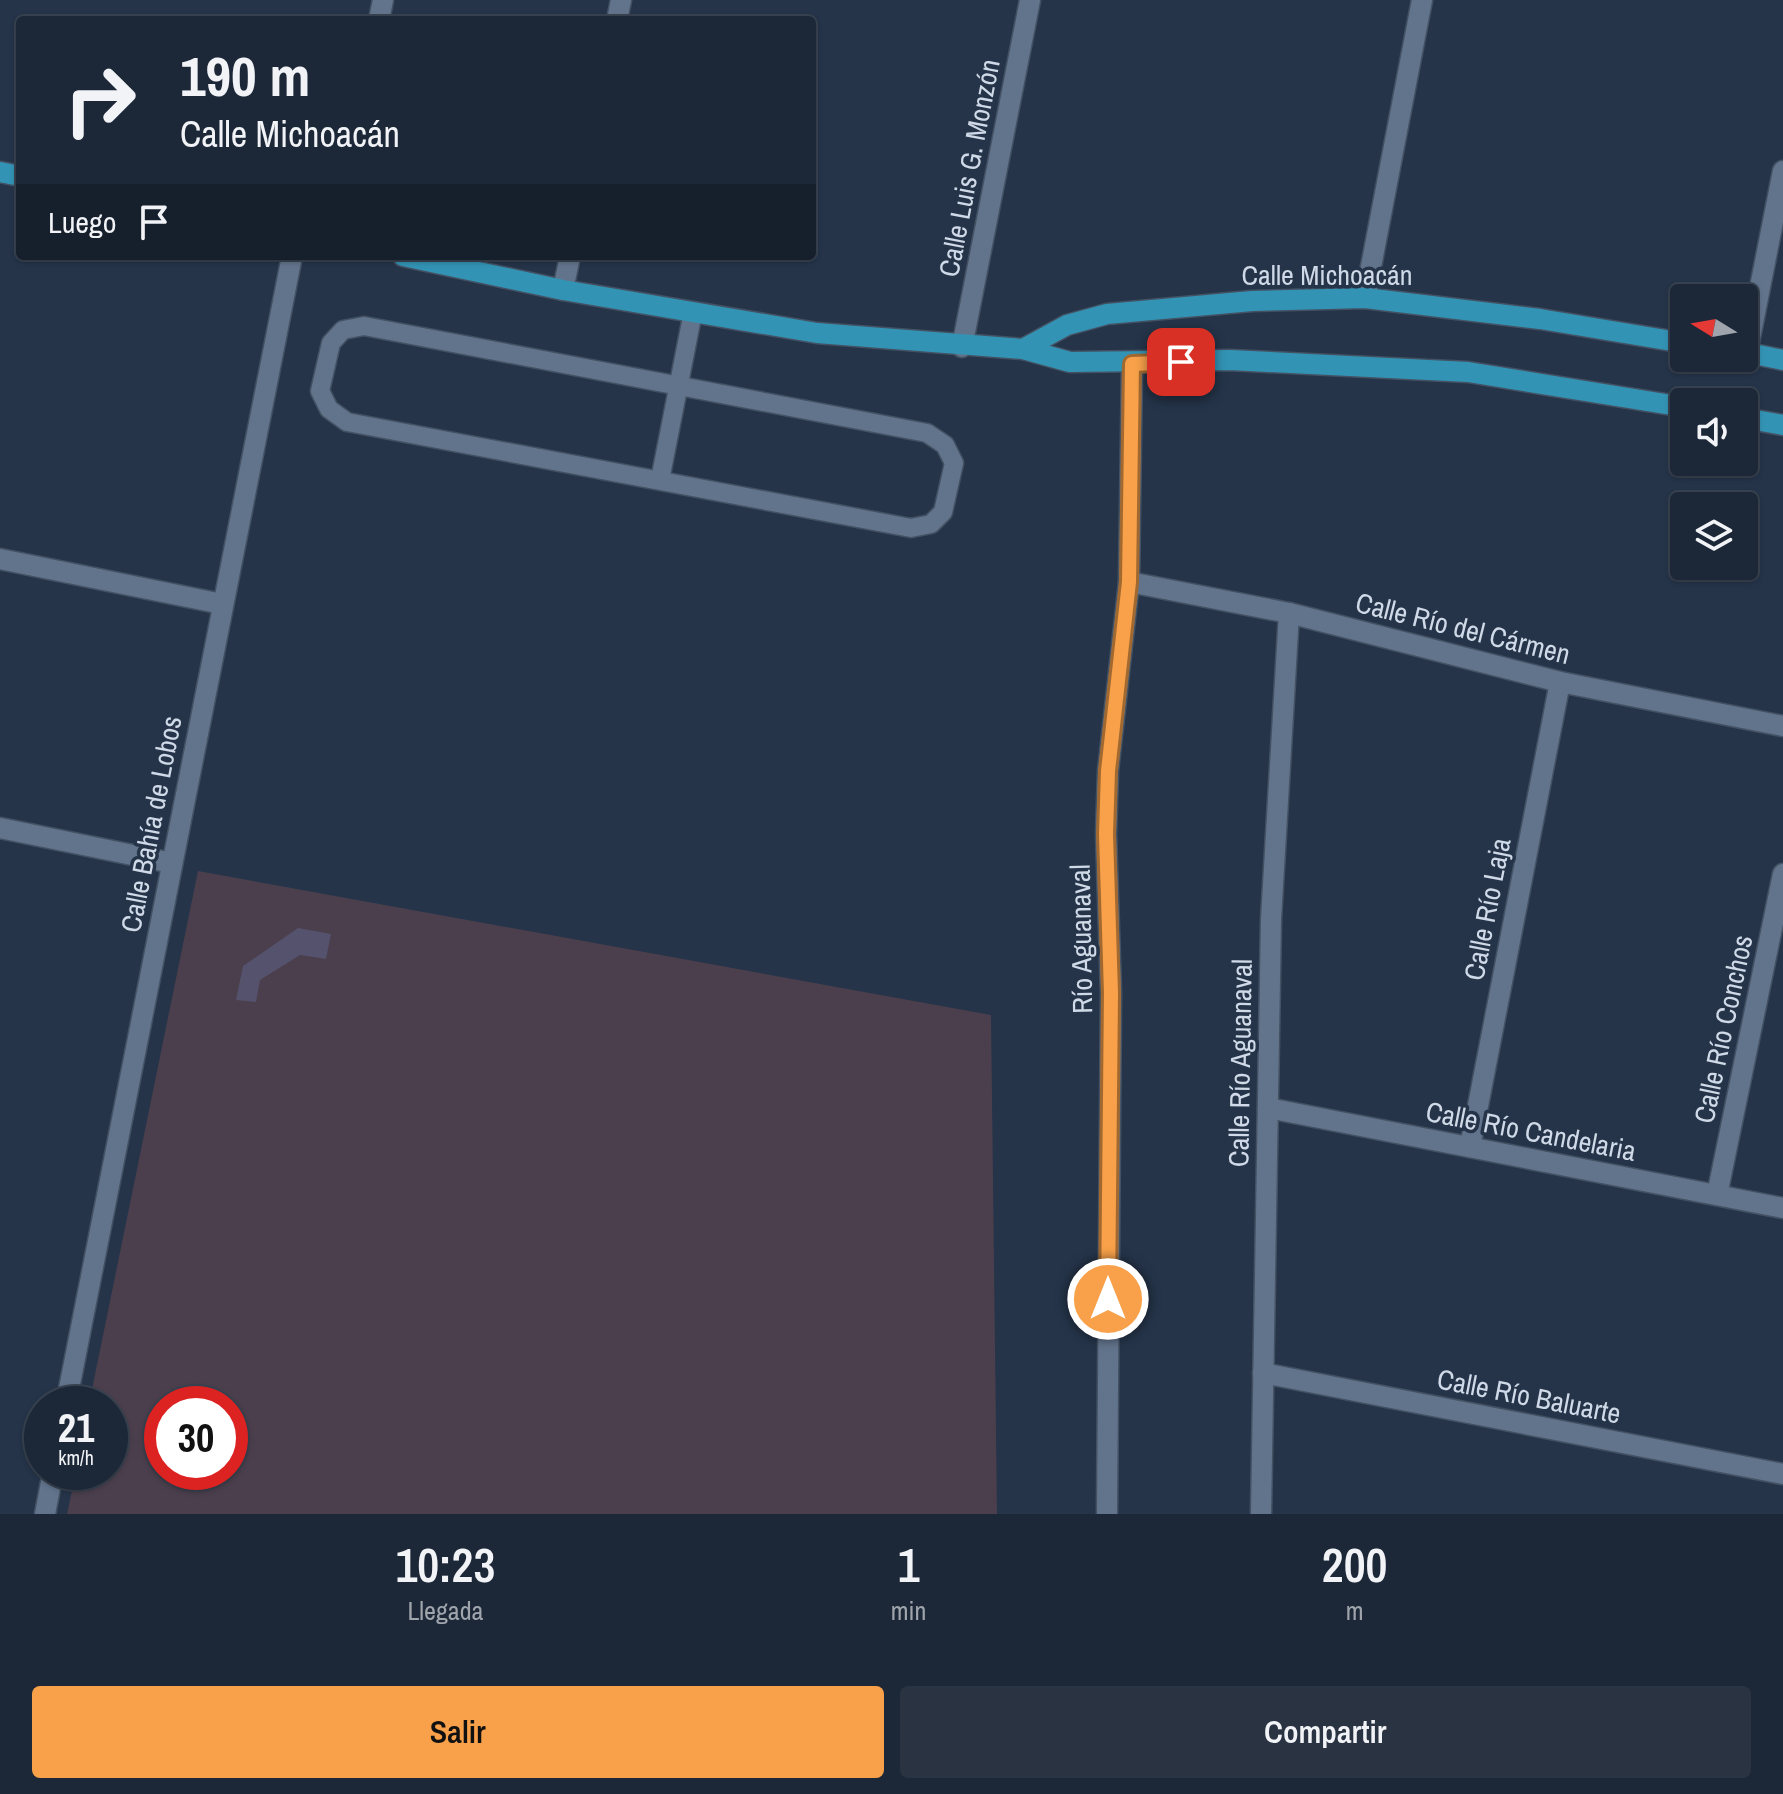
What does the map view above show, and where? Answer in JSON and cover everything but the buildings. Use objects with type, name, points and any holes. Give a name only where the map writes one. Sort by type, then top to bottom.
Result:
[{"type":"main road","points":[[422,260],[563,290],[817,333],[962,347],[1023,349],[1070,362],[1132,364],[1230,360],[1468,372],[1670,405]]},
{"type":"main road","name":"Calle Michoacán","points":[[1023,349],[1067,325],[1107,314],[1252,301],[1365,298],[1540,319],[1670,341]]},
{"type":"main road","points":[[1758,355],[1783,360]]},
{"type":"main road","points":[[1758,421],[1783,425]]},
{"type":"street","name":"Calle Luis G. Monzón","points":[[962,347],[1030,0]]},
{"type":"street","points":[[1365,298],[1422,0]]},
{"type":"street","points":[[1758,293],[1783,171]]},
{"type":"street","name":"Calle Bahía de Lobos","points":[[70,1386],[291,260]]},
{"type":"street","points":[[563,290],[569,260]]},
{"type":"street","name":"Río Aguanaval","points":[[1107,1514],[1111,993],[1106,834],[1108,771],[1129,582],[1132,364]]},
{"type":"street","points":[[0,559],[222,604]]},
{"type":"street","name":"Calle Río del Cármen","points":[[1129,582],[1289,613],[1560,682],[1783,726]]},
{"type":"street","name":"Calle Río Aguanaval","points":[[1261,1514],[1271,919],[1289,613]]},
{"type":"street","name":"Calle Río Laja","points":[[1470,1147],[1560,682]]},
{"type":"street","points":[[0,828],[172,863]]},
{"type":"street","name":"Calle Río Conchos","points":[[1717,1195],[1783,874]]},
{"type":"street","name":"Calle Río Candelaria","points":[[1268,1108],[1783,1208]]},
{"type":"street","name":"Calle Río Baluarte","points":[[1263,1373],[1783,1474]]},
{"type":"street","points":[[45,1514],[50,1490]]},
{"type":"lane","points":[[660,480],[693,312]]},
{"type":"lane","points":[[364,326],[679,386],[927,433],[945,445],[954,463],[943,512],[931,524],[911,528],[347,422],[329,409],[320,391],[331,343],[343,330],[364,326]]},
{"type":"shaded area","points":[[198,871],[991,1015],[997,1514],[67,1514],[72,1490],[128,1490],[128,1386],[93,1386]]},
{"type":"route","points":[[1108,1299],[1111,993],[1106,834],[1108,771],[1129,582],[1132,364],[1181,362]]}]
